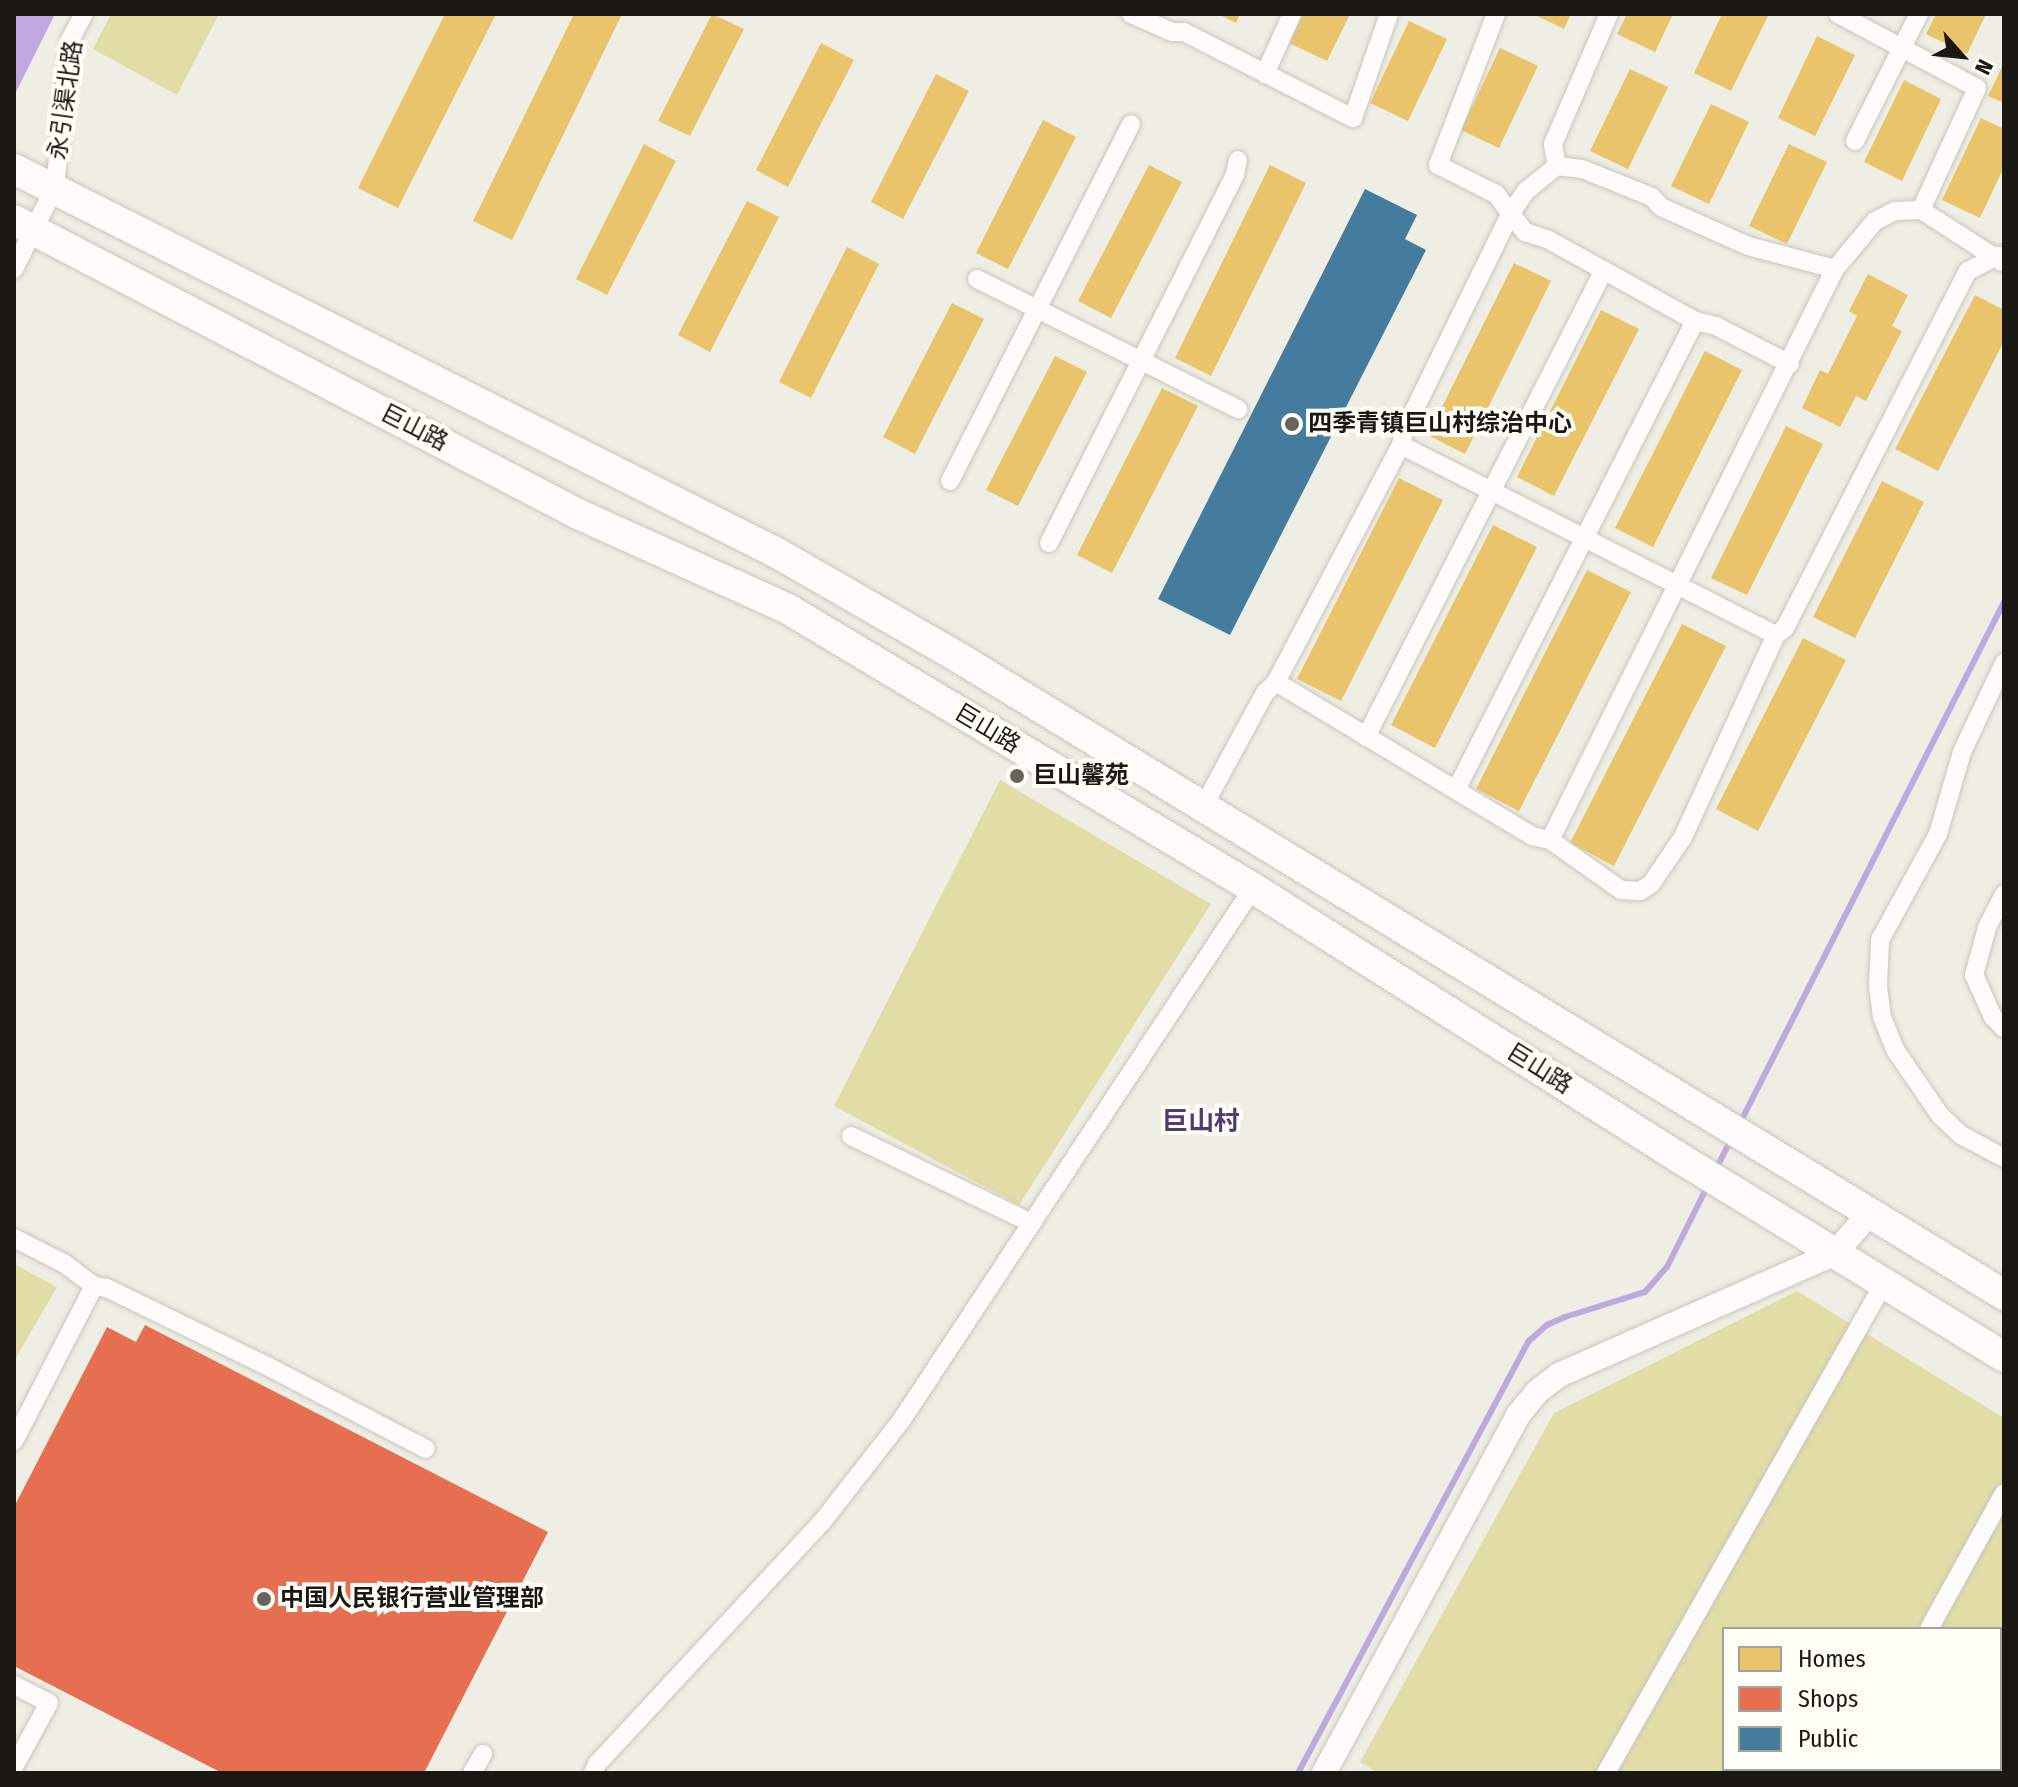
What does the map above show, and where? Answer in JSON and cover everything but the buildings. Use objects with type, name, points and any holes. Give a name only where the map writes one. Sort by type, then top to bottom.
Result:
[{"type":"main road","name":"巨山路","points":[[14,169],[777,553],[961,659],[2004,1295]]},
{"type":"main road","name":"巨山路","points":[[24,226],[578,514],[788,609],[1253,888],[1678,1157],[2004,1357]]},
{"type":"street","name":"永引渠北路","points":[[14,269],[24,226],[55,187],[70,40],[84,14]]},
{"type":"street","points":[[1131,14],[1172,32],[1184,32],[1353,118],[1389,14]]},
{"type":"street","points":[[1184,32],[1191,14]]},
{"type":"street","points":[[1265,74],[1292,14]]},
{"type":"street","points":[[1496,14],[1438,165],[1496,194],[1525,232],[1549,240],[1695,321],[1716,326],[1790,364]]},
{"type":"street","points":[[1557,166],[1553,144],[1609,14]]},
{"type":"street","points":[[1838,14],[1977,88],[1921,210]]},
{"type":"street","points":[[1855,141],[1919,14]]},
{"type":"street","points":[[950,481],[1040,311],[1131,124]]},
{"type":"street","points":[[1049,543],[1235,174],[1238,160]]},
{"type":"street","points":[[1203,807],[1265,693],[1276,682],[1401,445],[1404,431],[1511,213],[1526,191],[1557,166],[1582,169],[1652,197],[1661,207],[1748,246],[1835,269]]},
{"type":"street","points":[[1550,840],[1679,587],[1835,269],[1875,221],[1895,211],[1921,210],[2002,255]]},
{"type":"street","points":[[1276,682],[1532,836],[1550,840],[1621,890],[1640,891],[1651,884],[1683,837],[1776,635],[1785,628],[1968,271],[2002,255]]},
{"type":"street","points":[[1366,737],[1604,270]]},
{"type":"street","points":[[977,279],[1238,409]]},
{"type":"street","points":[[1456,790],[1695,321]]},
{"type":"street","points":[[1401,445],[1776,635]]},
{"type":"street","points":[[2004,663],[1962,752],[1938,834],[1880,940],[1878,986],[1882,1017],[1896,1051],[1940,1115],[1961,1135],[2004,1158]]},
{"type":"street","points":[[593,1773],[597,1764],[822,1522],[901,1421],[1253,888]]},
{"type":"street","points":[[2004,894],[1987,928],[1974,975],[1993,1017],[2004,1028]]},
{"type":"street","points":[[851,1136],[1031,1223]]},
{"type":"street","points":[[1324,1773],[1518,1415],[1537,1392],[1559,1375],[1588,1361],[1835,1253],[1869,1214]]},
{"type":"street","points":[[14,1238],[65,1264],[94,1286],[107,1288],[267,1366],[426,1449]]},
{"type":"street","points":[[1606,1773],[1884,1283]]},
{"type":"street","points":[[14,1441],[94,1286]]},
{"type":"street","points":[[1930,1627],[2004,1493]]},
{"type":"street","points":[[14,1685],[49,1703],[14,1767]]},
{"type":"street","points":[[472,1773],[483,1754]]},
{"type":"shaded area","points":[[14,14],[55,14],[14,96]]},
{"type":"shaded area","points":[[111,14],[219,14],[177,95],[93,49]]},
{"type":"shaded area","points":[[1000,780],[1211,904],[1019,1205],[834,1106]]},
{"type":"shaded area","points":[[14,1264],[57,1287],[14,1361]]},
{"type":"shaded area","points":[[1797,1291],[2004,1418],[2004,1773],[1379,1773],[1360,1762],[1554,1413]]},
{"type":"waterway","points":[[1740,1123],[2004,602]]},
{"type":"waterway","points":[[1716,1169],[1731,1140]]},
{"type":"waterway","points":[[1298,1773],[1529,1341],[1547,1325],[1565,1317],[1645,1292],[1667,1267],[1707,1187]]},
{"type":"place","name":"四季青镇巨山村综治中心","points":[[1292,424]]},
{"type":"place","name":"巨山馨苑","points":[[1017,776]]},
{"type":"place","name":"中国人民银行营业管理部","points":[[264,1599]]},
{"type":"district","name":"巨山村","points":[[1201,1122]]}]
